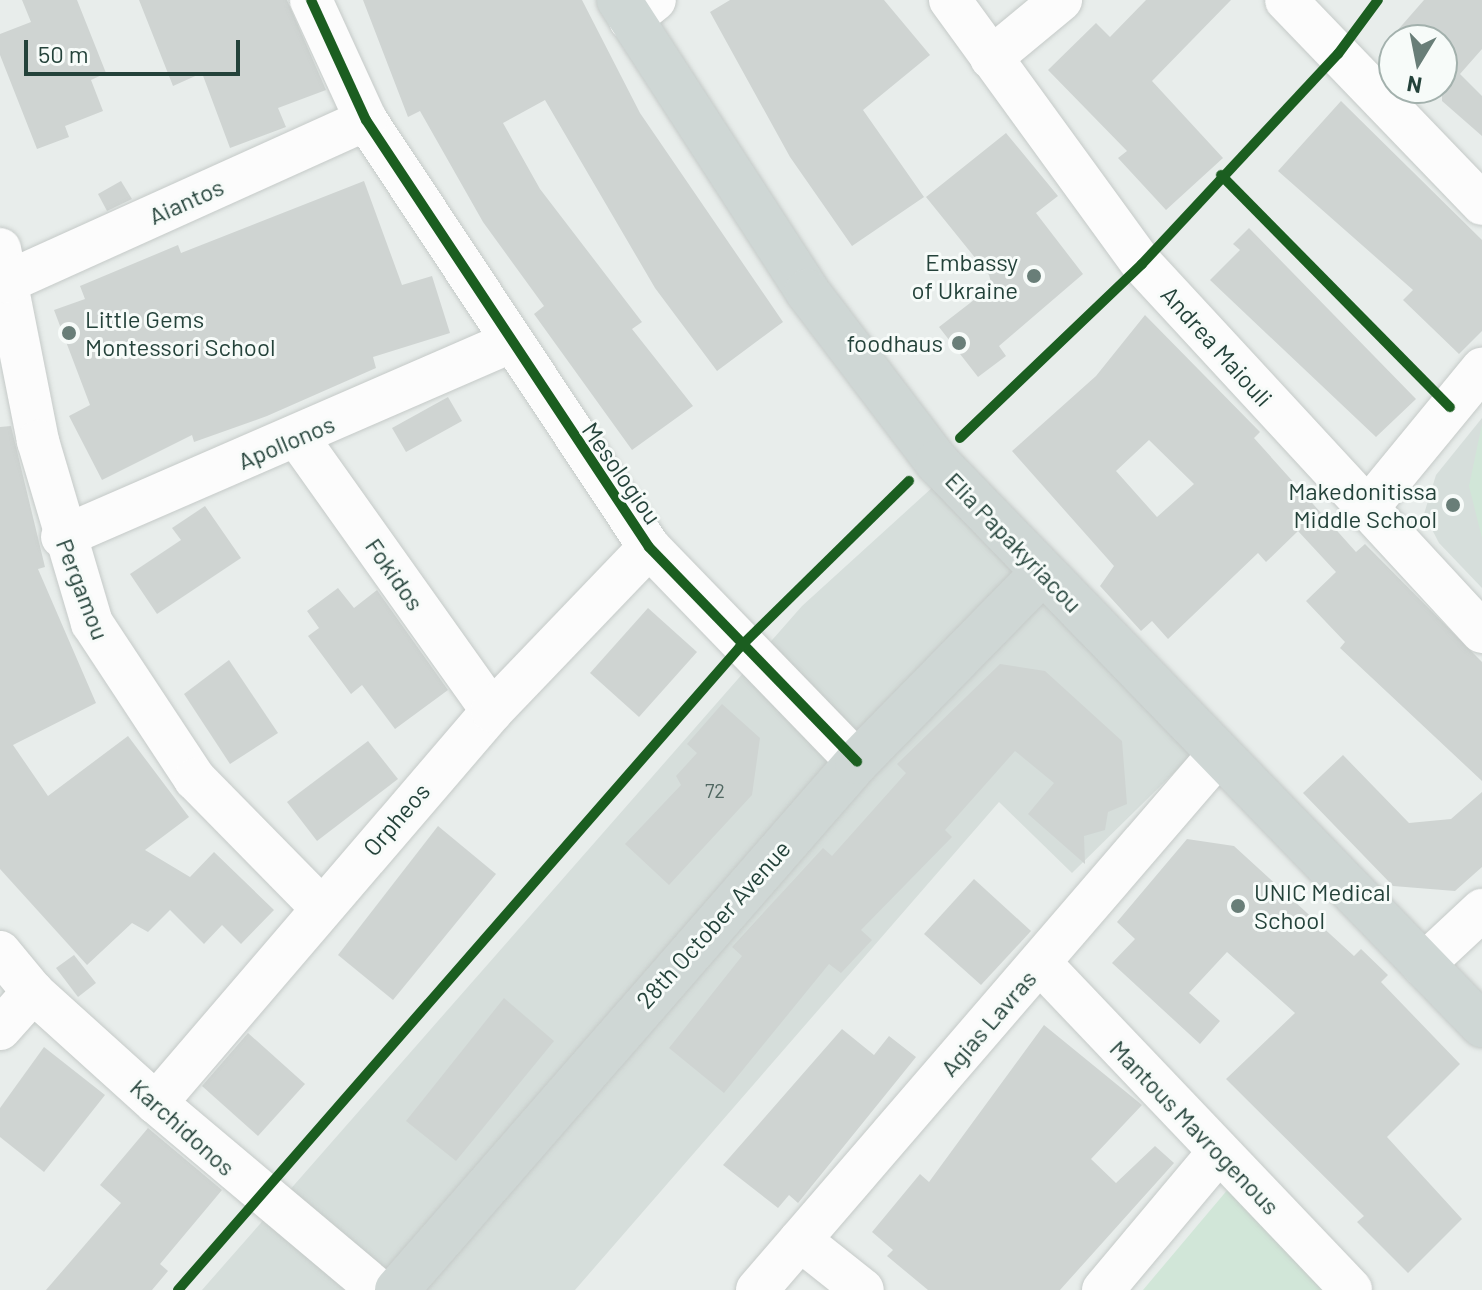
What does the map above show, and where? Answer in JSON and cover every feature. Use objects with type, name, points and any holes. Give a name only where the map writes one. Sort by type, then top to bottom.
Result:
[{"type":"main road","name":"Elia Papakyriacou","points":[[635,7],[860,366],[937,462],[1482,1025]]},
{"type":"main road","name":"28th October Avenue","points":[[397,1290],[857,762],[1043,572]]},
{"type":"street","name":"Mesologiou","points":[[311,0],[366,120],[508,343],[649,547],[857,762]]},
{"type":"street","name":"Andrea Maiouli","points":[[950,0],[1142,264],[1366,510],[1482,632]]},
{"type":"street","points":[[991,58],[1061,0]]},
{"type":"street","points":[[1286,0],[1482,204]]},
{"type":"street","name":"Aiantos","points":[[4,265],[366,120]]},
{"type":"street","name":"Pergamou","points":[[4,265],[62,537],[92,623],[147,716],[195,779],[320,906]]},
{"type":"street","name":"Apollonos","points":[[62,537],[298,438],[508,343]]},
{"type":"street","points":[[1366,510],[1482,369]]},
{"type":"street","name":"Fokidos","points":[[298,438],[492,711]]},
{"type":"street","name":"Orpheos","points":[[156,1103],[320,906],[492,711],[649,547]]},
{"type":"street","name":"Agias Lavras","points":[[757,1290],[1218,755]]},
{"type":"street","points":[[1423,965],[1482,910]]},
{"type":"street","name":"Karchidonos","points":[[0,952],[33,992],[156,1103],[378,1290]]},
{"type":"street","name":"Mantous Mavrogenous","points":[[1040,963],[1351,1290]]},
{"type":"street","points":[[0,1029],[33,992]]},
{"type":"street","points":[[1103,1290],[1219,1152]]},
{"type":"street","points":[[800,1240],[863,1290]]},
{"type":"shaded area","name":"Makedonitissa Middle School","points":[[1482,418],[1482,588],[1439,543],[1424,514],[1436,475]]},
{"type":"shaded area","points":[[934,486],[1195,752],[1072,873],[999,802],[575,1290],[202,1290],[802,606]]},
{"type":"green space","points":[[1482,424],[1482,538],[1469,486]]},
{"type":"green space","points":[[1229,1188],[1328,1290],[1143,1290]]},
{"type":"building","points":[[22,0],[77,0],[106,73],[91,80],[103,111],[65,126],[69,137],[37,149],[0,55],[0,34],[31,22]]},
{"type":"building","points":[[139,0],[287,0],[326,90],[278,108],[286,127],[230,148],[202,73],[173,86]]},
{"type":"building","points":[[363,0],[582,0],[640,113],[783,322],[717,371],[655,288],[545,100],[503,123],[540,189],[642,322],[632,329],[693,406],[632,450],[534,314],[544,306],[483,222],[420,111],[408,117]]},
{"type":"building","points":[[730,0],[884,0],[930,55],[863,110],[924,197],[852,246],[790,157],[710,12]]},
{"type":"building","points":[[1146,0],[1231,0],[1152,81],[1223,158],[1166,210],[1118,158],[1127,151],[1048,70],[1096,23],[1110,37]]},
{"type":"building","points":[[1424,0],[1482,0],[1482,49],[1460,74],[1482,96],[1482,136],[1445,104],[1458,104],[1458,24],[1403,24]]},
{"type":"building","points":[[1341,101],[1482,240],[1482,331],[1459,354],[1403,300],[1413,290],[1278,171]]},
{"type":"building","points":[[1006,133],[1058,196],[1036,213],[1083,274],[999,346],[1006,356],[978,377],[939,327],[992,286],[989,275],[926,197]]},
{"type":"building","points":[[121,181],[132,199],[107,211],[98,194]]},
{"type":"building","points":[[364,181],[402,285],[432,276],[450,333],[373,357],[376,368],[267,416],[194,442],[192,435],[102,480],[69,416],[90,405],[54,310],[85,299],[80,286],[178,245],[181,253]]},
{"type":"building","points":[[1249,228],[1416,399],[1376,437],[1210,280],[1240,250],[1233,244]]},
{"type":"building","points":[[1145,315],[1260,432],[1254,438],[1356,552],[1365,544],[1482,662],[1482,781],[1340,648],[1345,642],[1306,601],[1336,572],[1298,531],[1266,562],[1258,553],[1168,639],[1152,621],[1141,631],[1100,586],[1114,566],[1012,451],[1096,376]],"holes":[[[1149,440],[1194,484],[1157,517],[1116,471]]]},
{"type":"building","points":[[448,397],[462,421],[406,452],[392,428]]},
{"type":"building","points":[[11,426],[45,567],[38,569],[96,703],[13,745],[48,796],[128,736],[189,817],[145,850],[190,877],[214,852],[274,910],[241,944],[222,925],[204,944],[170,910],[148,932],[132,923],[87,965],[0,869],[0,427]]},
{"type":"building","points":[[205,506],[241,558],[157,614],[130,574],[181,540],[172,528]]},
{"type":"building","points":[[338,588],[354,608],[377,590],[448,690],[395,729],[362,685],[351,694],[308,636],[319,628],[307,611]]},
{"type":"building","points":[[648,608],[697,652],[639,717],[590,673]]},
{"type":"building","points":[[229,660],[278,733],[230,764],[184,694]]},
{"type":"building","points":[[1000,664],[1045,671],[1122,741],[1127,804],[1108,812],[1105,830],[1084,836],[1085,864],[1028,814],[1054,783],[1015,751],[945,830],[952,837],[861,930],[872,940],[841,973],[829,964],[724,1093],[669,1048],[742,956],[732,947],[823,848],[832,856],[906,773],[897,764]]},
{"type":"building","points":[[722,704],[760,738],[752,795],[669,885],[625,844],[681,785],[676,776],[697,753],[687,744]]},
{"type":"building","points":[[368,741],[398,779],[317,841],[287,802]]},
{"type":"building","points":[[1343,755],[1409,823],[1451,819],[1482,792],[1482,867],[1455,891],[1393,886],[1303,793]]},
{"type":"building","points":[[438,826],[496,874],[393,1000],[338,955]]},
{"type":"building","points":[[1187,839],[1234,846],[1354,956],[1361,949],[1388,975],[1381,982],[1460,1064],[1387,1137],[1462,1219],[1408,1273],[1357,1222],[1364,1216],[1226,1079],[1295,1013],[1227,952],[1189,993],[1220,1021],[1200,1044],[1112,963],[1135,939],[1117,922]]},
{"type":"building","points":[[974,879],[1031,931],[981,985],[924,934]]},
{"type":"building","points":[[74,955],[96,983],[78,997],[56,968]]},
{"type":"building","points":[[504,998],[554,1041],[456,1161],[406,1121]]},
{"type":"building","points":[[1044,1025],[1142,1105],[1091,1159],[1116,1183],[1155,1146],[1174,1163],[1060,1290],[928,1290],[887,1256],[893,1250],[872,1232],[920,1174],[929,1182]]},
{"type":"building","points":[[842,1029],[874,1055],[889,1036],[916,1057],[798,1203],[789,1195],[778,1208],[723,1165]]},
{"type":"building","points":[[248,1033],[305,1084],[258,1136],[202,1086]]},
{"type":"building","points":[[44,1047],[105,1095],[44,1172],[0,1137],[0,1108]]},
{"type":"building","points":[[148,1128],[222,1190],[160,1264],[168,1271],[152,1290],[46,1290],[121,1203],[100,1185]]},
{"type":"cycle path","points":[[311,0],[366,120],[649,547],[857,762]]},
{"type":"cycle path","points":[[960,438],[1142,264],[1338,54],[1378,0]]},
{"type":"cycle path","points":[[1221,175],[1450,407]]},
{"type":"cycle path","points":[[178,1290],[740,647],[909,481]]},
{"type":"place","name":"Embassy of Ukraine","points":[[1034,276]]},
{"type":"place","name":"Little Gems Montessori School","points":[[69,333]]},
{"type":"place","name":"foodhaus","points":[[959,343]]},
{"type":"place","name":"Makedonitissa Middle School","points":[[1453,505]]},
{"type":"place","name":"UNIC Medical School","points":[[1238,906]]}]
